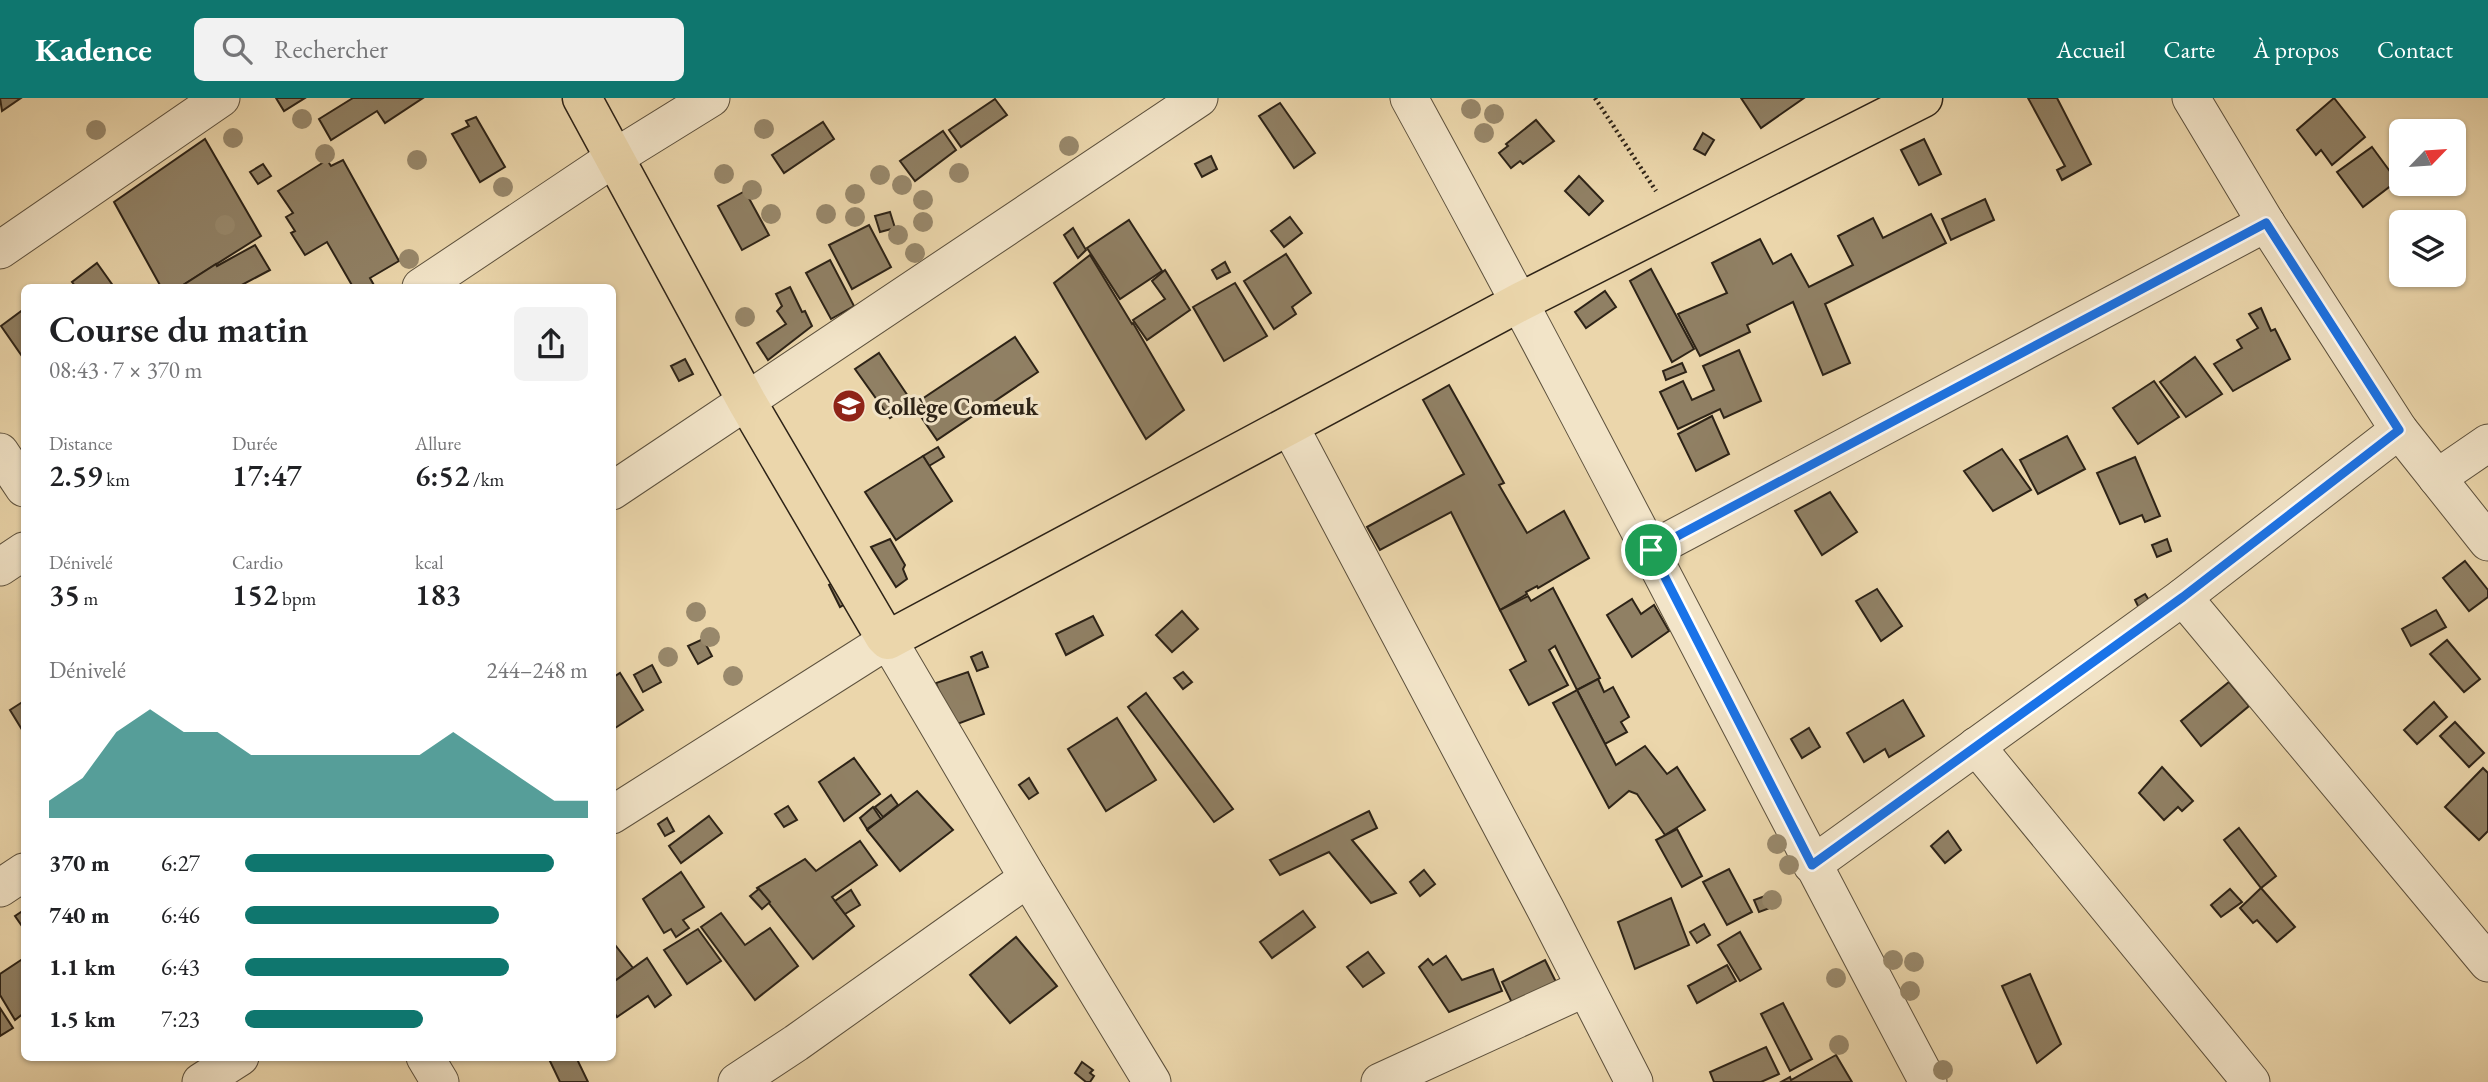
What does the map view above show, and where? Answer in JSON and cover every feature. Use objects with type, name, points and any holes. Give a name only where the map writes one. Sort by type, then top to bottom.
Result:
[{"type":"main road","points":[[582,98],[747,402],[888,640],[1520,302],[1676,223],[1878,109],[1923,98]]},
{"type":"street","points":[[0,250],[220,98]]},
{"type":"street","points":[[425,284],[614,158],[711,98]]},
{"type":"street","points":[[616,488],[1199,98]]},
{"type":"street","points":[[1409,98],[1651,550],[1812,865],[1928,1082]]},
{"type":"street","points":[[2191,98],[2266,223],[2399,430],[2488,542]]},
{"type":"street","points":[[1651,550],[2266,223]]},
{"type":"street","points":[[1290,427],[1634,1082]]},
{"type":"street","points":[[1812,865],[2183,597],[2399,430]]},
{"type":"street","points":[[2437,478],[2488,443]]},
{"type":"street","points":[[0,452],[21,484]]},
{"type":"street","points":[[0,567],[21,553]]},
{"type":"street","points":[[2183,597],[2488,963]]},
{"type":"street","points":[[616,812],[888,640],[1152,1082]]},
{"type":"street","points":[[1976,746],[2251,1082]]},
{"type":"street","points":[[0,888],[21,875]]},
{"type":"street","points":[[737,1082],[1028,878]]},
{"type":"street","points":[[1380,1082],[1586,988]]},
{"type":"street","points":[[201,1082],[234,1061]]},
{"type":"street","points":[[427,1061],[440,1082]]},
{"type":"path","points":[[1595,98],[1676,223]]},
{"type":"building","points":[[0,98],[21,98],[2,111]]},
{"type":"building","points":[[276,98],[305,98],[284,111]]},
{"type":"building","points":[[353,98],[423,98],[385,123],[377,111],[331,140],[319,119]]},
{"type":"building","points":[[1741,98],[1804,98],[1761,128]]},
{"type":"building","points":[[2028,98],[2057,98],[2091,164],[2062,180],[2057,170],[2065,166]]},
{"type":"building","points":[[2334,98],[2365,137],[2332,165],[2321,150],[2316,155],[2297,130]]},
{"type":"building","points":[[995,99],[1007,115],[961,147],[949,130]]},
{"type":"building","points":[[1280,103],[1315,153],[1294,168],[1259,116]]},
{"type":"building","points":[[476,117],[505,167],[480,182],[452,134],[469,126],[466,121]]},
{"type":"building","points":[[1536,120],[1554,141],[1523,164],[1520,161],[1511,168],[1499,153]]},
{"type":"building","points":[[823,122],[834,139],[784,173],[772,155]]},
{"type":"building","points":[[943,131],[956,150],[915,181],[900,161]]},
{"type":"building","points":[[1703,133],[1714,140],[1705,155],[1694,149]]},
{"type":"building","points":[[205,139],[261,236],[185,284],[159,284],[114,202]]},
{"type":"building","points":[[1924,139],[1941,174],[1919,185],[1901,150]]},
{"type":"building","points":[[2372,147],[2389,170],[2389,187],[2363,207],[2337,172]]},
{"type":"building","points":[[1211,156],[1217,169],[1202,177],[1195,164]]},
{"type":"building","points":[[327,160],[331,166],[343,160],[399,261],[370,278],[373,284],[351,284],[327,242],[305,255],[291,233],[295,231],[286,217],[293,213],[278,191]]},
{"type":"building","points":[[263,164],[271,176],[258,184],[250,172]]},
{"type":"building","points":[[1579,176],[1603,201],[1589,215],[1565,191]]},
{"type":"building","points":[[745,191],[769,235],[742,250],[718,206]]},
{"type":"building","points":[[1985,199],[1994,220],[1951,240],[1942,219]]},
{"type":"building","points":[[890,212],[895,228],[880,232],[875,216]]},
{"type":"building","points":[[1931,214],[1946,243],[1825,304],[1850,363],[1823,375],[1793,302],[1747,325],[1750,332],[1700,356],[1678,314],[1727,293],[1712,263],[1760,239],[1773,264],[1791,254],[1809,287],[1853,265],[1838,236],[1873,218],[1883,238]]},
{"type":"building","points":[[1290,217],[1302,233],[1284,247],[1271,231]]},
{"type":"building","points":[[1129,220],[1162,271],[1120,299],[1087,248]]},
{"type":"building","points":[[869,225],[891,267],[852,289],[829,245]]},
{"type":"building","points":[[1073,228],[1086,250],[1078,258],[1064,235]]},
{"type":"building","points":[[255,245],[270,270],[244,284],[185,284],[216,264],[217,266]]},
{"type":"building","points":[[1286,254],[1311,293],[1292,307],[1296,314],[1274,329],[1244,281]]},
{"type":"building","points":[[1090,255],[1184,410],[1146,439],[1054,283]]},
{"type":"building","points":[[830,260],[854,306],[831,319],[806,273]]},
{"type":"building","points":[[1225,262],[1230,272],[1217,279],[1212,270]]},
{"type":"building","points":[[97,263],[112,284],[74,284],[72,282]]},
{"type":"building","points":[[1651,269],[1694,349],[1672,362],[1630,281]]},
{"type":"building","points":[[1165,270],[1190,310],[1147,340],[1133,320],[1165,299],[1152,281]]},
{"type":"building","points":[[1235,283],[1267,336],[1224,361],[1193,307]]},
{"type":"building","points":[[790,287],[812,326],[768,360],[757,343],[786,324],[777,311],[782,306],[776,294]]},
{"type":"building","points":[[1605,291],[1616,307],[1586,328],[1575,312]]},
{"type":"building","points":[[2261,308],[2271,331],[2275,329],[2290,359],[2233,391],[2214,364],[2242,348],[2237,340],[2258,328],[2249,314]]},
{"type":"building","points":[[21,311],[21,355],[1,326]]},
{"type":"building","points":[[1015,337],[1038,372],[937,440],[913,405]]},
{"type":"building","points":[[1739,350],[1761,401],[1724,418],[1720,409],[1678,429],[1660,392],[1683,381],[1692,400],[1714,390],[1703,366]]},
{"type":"building","points":[[879,353],[912,402],[890,418],[855,369]]},
{"type":"building","points":[[2195,357],[2222,394],[2186,417],[2160,382]]},
{"type":"building","points":[[685,359],[693,374],[679,381],[671,366]]},
{"type":"building","points":[[1682,363],[1686,372],[1666,380],[1663,371]]},
{"type":"building","points":[[2154,381],[2179,417],[2138,444],[2113,408]]},
{"type":"building","points":[[1449,385],[1504,483],[1499,485],[1527,533],[1564,511],[1589,558],[1538,588],[1537,586],[1526,592],[1527,594],[1500,610],[1451,512],[1380,550],[1367,527],[1464,474],[1423,400]]},
{"type":"building","points":[[1712,416],[1729,454],[1696,471],[1678,434]]},
{"type":"building","points":[[2067,436],[2085,469],[2038,494],[2020,460]]},
{"type":"building","points":[[938,447],[944,457],[929,466],[923,456]]},
{"type":"building","points":[[2002,449],[2031,490],[1993,511],[1964,471]]},
{"type":"building","points":[[923,456],[952,501],[896,540],[865,492]]},
{"type":"building","points":[[2135,457],[2160,516],[2145,522],[2142,515],[2120,524],[2097,473]]},
{"type":"building","points":[[1830,492],[1857,532],[1822,555],[1795,511]]},
{"type":"building","points":[[890,539],[905,565],[903,569],[907,579],[896,587],[871,547]]},
{"type":"building","points":[[2167,539],[2171,551],[2157,557],[2152,545]]},
{"type":"building","points":[[2465,561],[2488,590],[2488,597],[2469,611],[2443,578]]},
{"type":"building","points":[[838,580],[850,601],[840,607],[829,585]]},
{"type":"building","points":[[1553,588],[1600,678],[1577,690],[1555,646],[1549,650],[1568,685],[1529,705],[1510,670],[1526,661],[1500,610],[1528,596],[1531,601]]},
{"type":"building","points":[[1877,589],[1902,626],[1881,641],[1856,601]]},
{"type":"building","points":[[2145,594],[2152,605],[2141,612],[2135,600]]},
{"type":"building","points":[[1632,599],[1641,614],[1654,605],[1669,631],[1632,657],[1607,615]]},
{"type":"building","points":[[2436,610],[2446,627],[2411,646],[2402,629]]},
{"type":"building","points":[[1182,611],[1198,629],[1172,652],[1156,635]]},
{"type":"building","points":[[1093,616],[1103,635],[1066,655],[1056,634]]},
{"type":"building","points":[[703,639],[712,656],[698,664],[688,646]]},
{"type":"building","points":[[2447,640],[2480,679],[2464,692],[2430,654]]},
{"type":"building","points":[[982,652],[988,667],[977,671],[971,657]]},
{"type":"building","points":[[652,665],[661,682],[643,692],[634,675]]},
{"type":"building","points":[[968,672],[984,714],[952,726],[936,683]]},
{"type":"building","points":[[1183,672],[1192,682],[1183,689],[1174,678]]},
{"type":"building","points":[[620,673],[643,710],[616,727],[616,676]]},
{"type":"building","points":[[1598,679],[1604,692],[1613,687],[1629,717],[1621,722],[1627,732],[1605,744],[1577,690]]},
{"type":"building","points":[[2229,682],[2249,706],[2201,746],[2181,721]]},
{"type":"building","points":[[1577,690],[1616,765],[1645,746],[1667,774],[1677,767],[1705,810],[1665,835],[1637,794],[1629,791],[1609,808],[1553,703]]},
{"type":"building","points":[[1146,693],[1233,809],[1214,822],[1128,707]]},
{"type":"building","points":[[1903,700],[1924,736],[1889,757],[1885,749],[1864,762],[1847,733]]},
{"type":"building","points":[[2434,702],[2447,717],[2417,744],[2404,730]]},
{"type":"building","points":[[21,703],[21,728],[10,710]]},
{"type":"building","points":[[1117,718],[1156,780],[1106,811],[1068,749]]},
{"type":"building","points":[[2455,722],[2484,753],[2469,767],[2440,736]]},
{"type":"building","points":[[1809,728],[1820,747],[1802,758],[1791,739]]},
{"type":"building","points":[[854,758],[880,794],[844,821],[819,782]]},
{"type":"building","points":[[2162,767],[2193,801],[2182,811],[2178,807],[2164,820],[2139,793]]},
{"type":"building","points":[[2483,768],[2488,773],[2488,831],[2479,840],[2445,807]]},
{"type":"building","points":[[1029,778],[1038,793],[1029,799],[1019,785]]},
{"type":"building","points":[[917,791],[953,830],[900,871],[867,830]]},
{"type":"building","points":[[891,795],[898,805],[883,817],[875,807]]},
{"type":"building","points":[[788,806],[797,820],[784,827],[775,814]]},
{"type":"building","points":[[873,807],[881,819],[867,829],[860,818]]},
{"type":"building","points":[[1369,811],[1377,828],[1352,840],[1396,893],[1371,903],[1329,852],[1280,875],[1270,860]]},
{"type":"building","points":[[709,816],[722,833],[681,863],[669,846]]},
{"type":"building","points":[[667,818],[674,831],[665,836],[658,824]]},
{"type":"building","points":[[2239,828],[2276,876],[2261,888],[2224,840]]},
{"type":"building","points":[[1677,829],[1702,876],[1682,887],[1656,840]]},
{"type":"building","points":[[1948,831],[1961,850],[1945,863],[1931,846]]},
{"type":"building","points":[[860,841],[877,865],[832,897],[854,926],[813,959],[757,888],[805,859],[816,871]]},
{"type":"building","points":[[1729,869],[1752,912],[1727,925],[1703,882]]},
{"type":"building","points":[[1424,870],[1435,884],[1420,896],[1410,882]]},
{"type":"building","points":[[681,872],[704,907],[683,920],[689,928],[676,937],[671,929],[664,933],[643,899]]},
{"type":"building","points":[[2261,888],[2295,927],[2277,942],[2257,920],[2253,923],[2240,908]]},
{"type":"building","points":[[759,889],[770,902],[762,909],[750,896]]},
{"type":"building","points":[[2230,889],[2242,902],[2221,917],[2211,905]]},
{"type":"building","points":[[851,890],[860,905],[845,914],[835,901]]},
{"type":"building","points":[[1765,896],[1770,908],[1759,912],[1754,900]]},
{"type":"building","points":[[1671,898],[1689,945],[1635,969],[1618,922]]},
{"type":"building","points":[[1303,911],[1315,927],[1272,958],[1260,942]]},
{"type":"building","points":[[21,912],[21,925],[15,916]]},
{"type":"building","points":[[721,913],[745,945],[770,928],[798,966],[755,1000],[701,927]]},
{"type":"building","points":[[1704,924],[1710,935],[1697,943],[1690,932]]},
{"type":"building","points":[[698,929],[721,961],[687,984],[664,950]]},
{"type":"building","points":[[1740,932],[1761,969],[1740,981],[1718,945]]},
{"type":"building","points":[[1016,937],[1057,986],[1010,1023],[970,975]]},
{"type":"building","points":[[616,946],[633,968],[616,980]]},
{"type":"building","points":[[1368,952],[1384,973],[1363,987],[1347,967]]},
{"type":"building","points":[[1446,956],[1462,980],[1493,969],[1502,991],[1449,1012],[1419,967],[1428,959],[1433,965]]},
{"type":"building","points":[[647,958],[671,995],[655,1007],[648,996],[617,1017],[616,980]]},
{"type":"building","points":[[21,960],[21,1015],[15,1020],[0,995],[0,974]]},
{"type":"building","points":[[1545,960],[1557,984],[1513,1005],[1502,982]]},
{"type":"building","points":[[1727,965],[1736,981],[1697,1003],[1688,986]]},
{"type":"building","points":[[2030,974],[2061,1044],[2037,1063],[2002,986]]},
{"type":"building","points":[[1783,1003],[1812,1059],[1790,1071],[1761,1014]]},
{"type":"building","points":[[0,1008],[13,1028],[0,1036]]},
{"type":"building","points":[[1766,1047],[1779,1074],[1761,1082],[1714,1082],[1710,1072]]},
{"type":"building","points":[[1836,1055],[1852,1082],[1781,1082],[1790,1077],[1791,1080]]},
{"type":"building","points":[[550,1061],[578,1061],[588,1082],[560,1082]]},
{"type":"building","points":[[1082,1062],[1093,1070],[1090,1073],[1094,1076],[1090,1082],[1075,1073]]},
{"type":"place","name":"Collège Comeuk","points":[[849,406]]},
{"type":"route","points":[[2266,223],[2399,430],[2183,597],[1812,865],[1651,550],[2266,223]]}]
